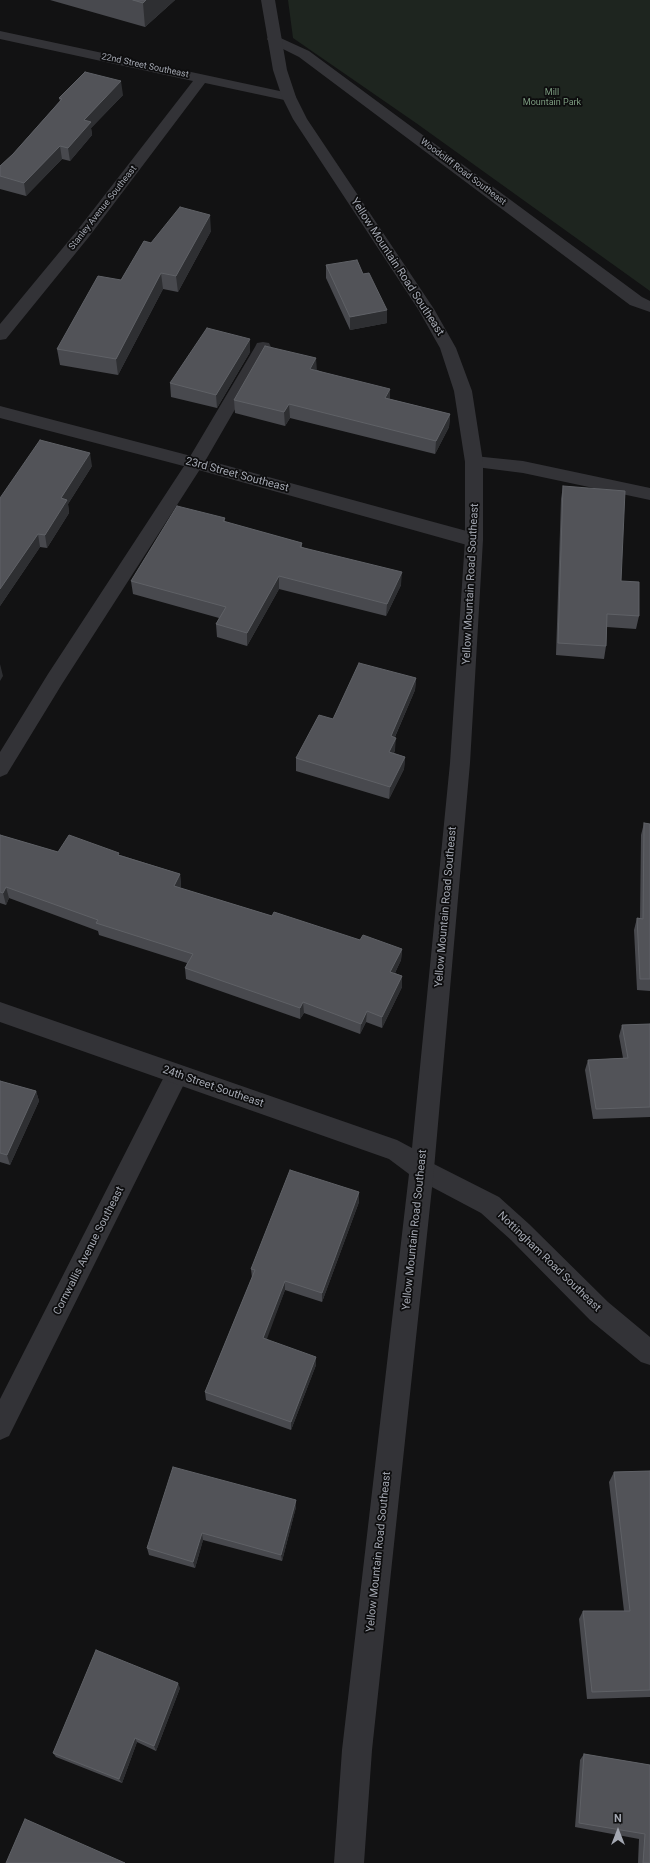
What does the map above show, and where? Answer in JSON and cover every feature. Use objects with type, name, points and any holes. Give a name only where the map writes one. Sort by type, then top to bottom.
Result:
[{"type":"street","name":"Yellow Mountain Road Southeast","points":[[268,0],[280,70],[289,98],[300,119],[426,308],[448,348],[463,391],[474,462],[474,540],[460,763],[422,1169],[358,1742],[349,1863]]},
{"type":"street","name":"22nd Street Southeast","points":[[0,35],[289,98]]},
{"type":"street","name":"Woodcliff Road Southeast","points":[[274,39],[304,54],[636,301],[650,307]]},
{"type":"street","name":"Stanley Avenue Southeast","points":[[0,335],[87,229],[202,78]]},
{"type":"street","name":"23rd Street Southeast","points":[[0,412],[195,463],[474,540]]},
{"type":"street","name":"24th Street Southeast","points":[[0,1012],[397,1151],[422,1169]]},
{"type":"street","name":"Cornwallis Avenue Southeast","points":[[0,1427],[177,1074]]},
{"type":"street","name":"Nottingham Road Southeast","points":[[422,1169],[490,1205],[520,1232],[599,1311],[650,1353]]},
{"type":"lane","points":[[0,769],[55,679],[195,463],[263,347]]},
{"type":"lane","points":[[474,462],[523,467],[650,494]]},
{"type":"green space","name":"Mill Mountain Park","points":[[288,0],[650,0],[650,291],[416,123],[293,38]]},
{"type":"building","points":[[133,0],[146,0],[143,3]]},
{"type":"building","points":[[85,72],[121,81],[84,120],[91,122],[68,148],[60,146],[24,183],[0,176],[0,166],[13,154],[62,99],[59,98]]},
{"type":"building","points":[[180,207],[210,215],[176,276],[161,273],[116,359],[57,349],[98,276],[121,280],[144,241],[151,243]]},
{"type":"building","points":[[357,260],[363,274],[369,273],[387,310],[350,317],[326,265]]},
{"type":"building","points":[[207,328],[250,339],[216,395],[170,383]]},
{"type":"building","points":[[265,346],[316,358],[310,369],[390,389],[385,398],[450,414],[436,441],[289,404],[284,412],[234,400]]},
{"type":"building","points":[[40,440],[90,453],[61,498],[67,500],[45,535],[38,534],[0,589],[0,498]]},
{"type":"building","points":[[563,486],[625,491],[621,581],[639,582],[639,616],[607,614],[606,646],[558,643]]},
{"type":"building","points":[[177,506],[225,518],[223,521],[302,543],[300,547],[402,572],[387,604],[279,576],[247,633],[216,624],[226,607],[131,581]]},
{"type":"building","points":[[359,663],[416,678],[391,736],[396,738],[389,752],[405,757],[390,787],[296,758],[319,715],[333,719]]},
{"type":"building","points":[[644,823],[650,824],[650,979],[640,979],[637,918],[643,919]]},
{"type":"building","points":[[0,835],[58,852],[69,835],[119,853],[118,855],[180,874],[174,886],[272,916],[274,912],[360,940],[363,935],[402,949],[390,972],[402,976],[382,1017],[367,1011],[361,1024],[303,1002],[300,1008],[185,968],[193,954],[96,923],[98,920],[6,887],[3,893],[0,892]]},
{"type":"building","points":[[650,1024],[650,1107],[596,1109],[588,1060],[628,1058],[622,1025]]},
{"type":"building","points":[[0,1081],[36,1091],[7,1155],[0,1153]]},
{"type":"building","points":[[290,1170],[359,1192],[322,1293],[285,1281],[263,1338],[316,1357],[291,1422],[205,1392],[255,1270],[251,1269]]},
{"type":"building","points":[[173,1467],[296,1500],[281,1555],[202,1533],[193,1562],[147,1548]]},
{"type":"building","points":[[650,1471],[650,1690],[592,1692],[583,1611],[630,1611],[614,1472]]},
{"type":"building","points":[[96,1650],[178,1683],[154,1746],[135,1738],[119,1779],[53,1753]]},
{"type":"building","points":[[584,1754],[650,1765],[650,1863],[643,1863],[645,1834],[579,1823]]},
{"type":"building","points":[[25,1819],[125,1863],[6,1863]]}]
